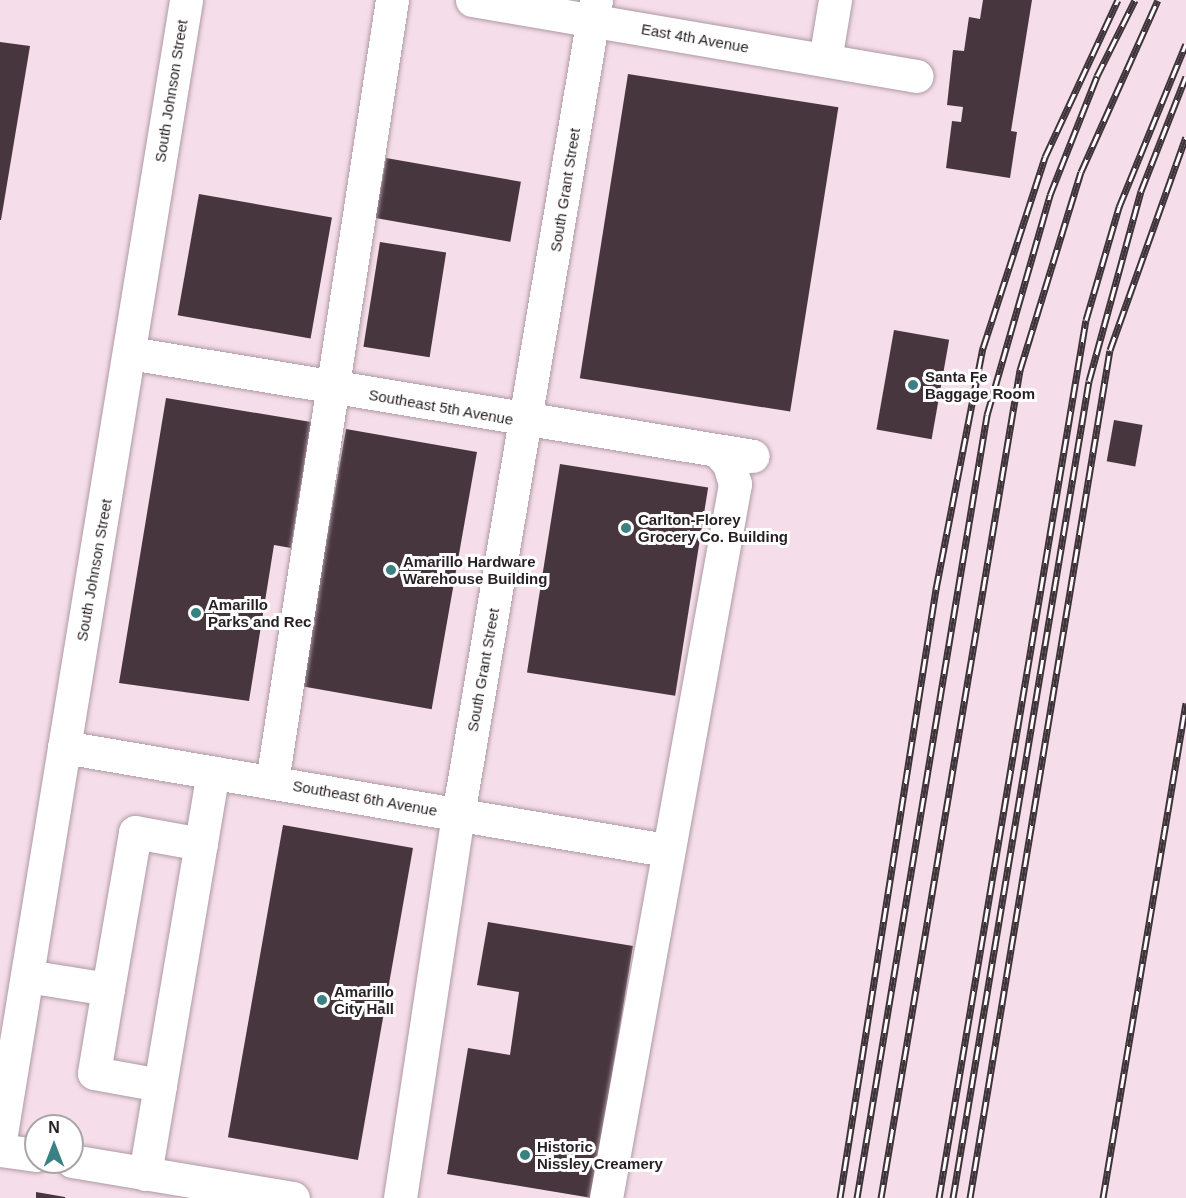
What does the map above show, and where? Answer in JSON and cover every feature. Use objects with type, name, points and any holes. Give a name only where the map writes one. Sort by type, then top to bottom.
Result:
[{"type":"street","name":"South Johnson Street","points":[[0,1140],[186,0]]},
{"type":"street","points":[[272,782],[329,388],[392,0]]},
{"type":"street","name":"East 4th Avenue","points":[[472,0],[595,10],[825,60],[918,76]]},
{"type":"street","points":[[825,60],[835,0]]},
{"type":"street","name":"South Grant Street","points":[[400,1198],[458,815],[595,10]]},
{"type":"street","name":"Southeast 5th Avenue","points":[[130,353],[526,422],[753,456]]},
{"type":"street","points":[[606,1198],[665,850],[735,484],[729,464],[717,450]]},
{"type":"street","name":"Southeast 6th Avenue","points":[[64,747],[665,850]]},
{"type":"street","points":[[145,1173],[213,772]]},
{"type":"street","points":[[159,1085],[94,1074],[135,832],[201,844]]},
{"type":"street","points":[[27,976],[108,989]]},
{"type":"street","points":[[0,1149],[24,1153]]},
{"type":"street","points":[[84,1163],[145,1173],[202,1191],[293,1198]]},
{"type":"building","points":[[983,0],[1032,0],[1011,131],[1017,132],[1010,178],[946,168],[952,121],[961,122],[963,107],[947,105],[953,50],[964,51],[969,17],[980,19]]},
{"type":"building","points":[[0,42],[30,46],[1,220],[0,220]]},
{"type":"building","points":[[628,74],[838,107],[790,412],[580,378]]},
{"type":"building","points":[[386,158],[521,182],[510,242],[375,218]]},
{"type":"building","points":[[199,194],[332,217],[311,339],[178,315]]},
{"type":"building","points":[[380,242],[446,252],[430,357],[363,347]]},
{"type":"building","name":"Santa Fe Baggage Room","points":[[894,330],[949,340],[932,439],[876,429]]},
{"type":"building","points":[[166,398],[311,422],[291,548],[274,545],[249,701],[119,683]]},
{"type":"building","points":[[1114,420],[1143,425],[1135,466],[1107,461]]},
{"type":"building","name":"Amarillo Hardware Warehouse Building","points":[[346,429],[477,452],[432,709],[301,686]]},
{"type":"building","points":[[560,464],[708,487],[675,696],[527,672]]},
{"type":"building","points":[[283,825],[413,848],[358,1160],[228,1137]]},
{"type":"building","points":[[488,922],[633,946],[592,1198],[447,1174],[468,1048],[510,1055],[519,992],[477,985]]},
{"type":"building","points":[[36,1192],[65,1197],[65,1198],[36,1198]]},
{"type":"railway","points":[[840,1198],[936,589],[983,348],[1045,157],[1118,0]]},
{"type":"railway","points":[[857,1198],[987,415],[1050,195],[1097,76],[1135,0]]},
{"type":"railway","points":[[881,1198],[1020,370],[1081,172],[1158,0]]},
{"type":"railway","points":[[939,1198],[1086,320],[1119,207],[1186,44]]},
{"type":"railway","points":[[953,1198],[1089,381],[1141,191],[1186,76]]},
{"type":"railway","points":[[970,1198],[1110,350],[1186,137]]},
{"type":"railway","points":[[1103,1198],[1186,703]]},
{"type":"place","name":"Santa Fe Baggage Room","points":[[913,385]]},
{"type":"place","name":"Carlton-Florey Grocery Co. Building","points":[[626,528]]},
{"type":"place","name":"Amarillo Hardware Warehouse Building","points":[[391,570]]},
{"type":"place","name":"Amarillo Parks and Rec","points":[[196,613]]},
{"type":"place","name":"Amarillo City Hall","points":[[322,1000]]},
{"type":"place","name":"Historic Nissley Creamery","points":[[525,1155]]}]
